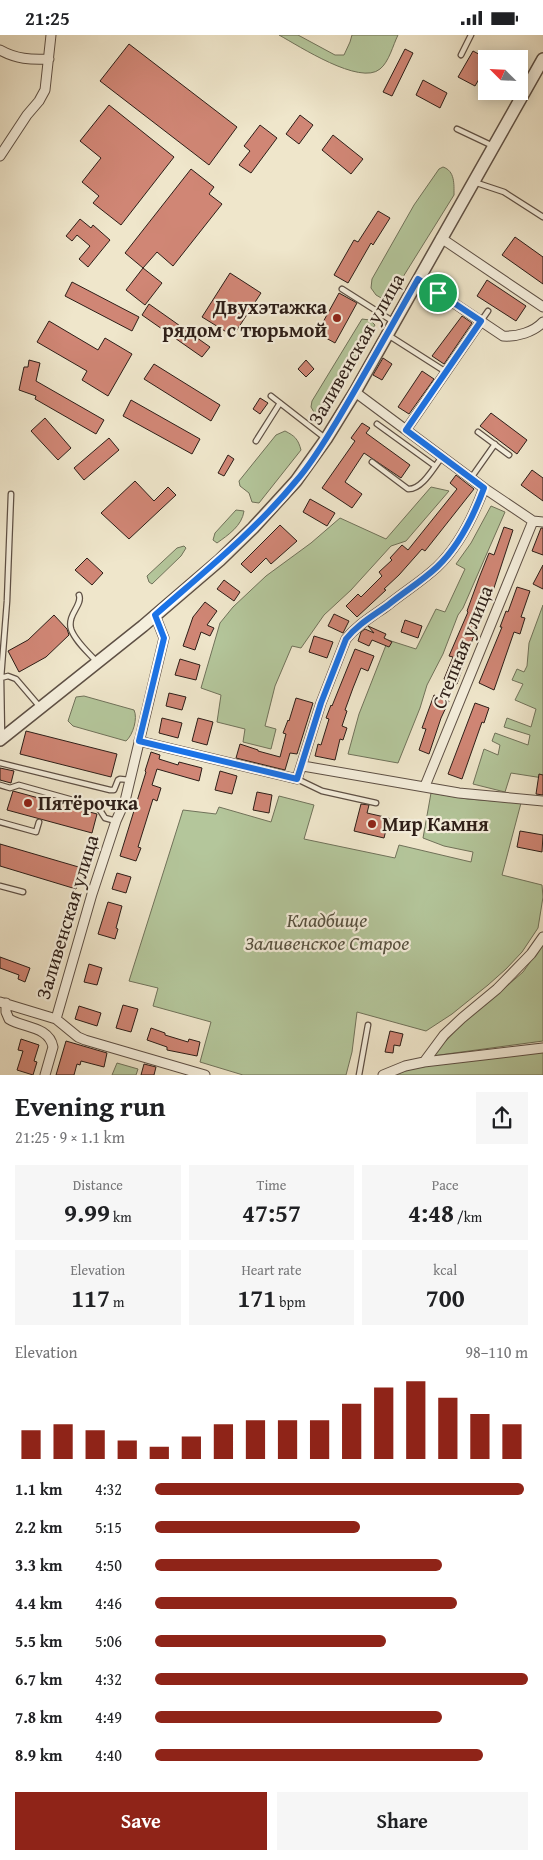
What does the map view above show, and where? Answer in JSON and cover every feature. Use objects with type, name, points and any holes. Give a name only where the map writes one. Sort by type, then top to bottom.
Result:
[{"type":"street","points":[[0,155],[45,90],[51,35]]},
{"type":"street","points":[[0,50],[7,54],[31,60],[49,59]]},
{"type":"street","name":"Заливенская улица","points":[[1,739],[97,663],[220,560],[253,528],[296,481],[326,439],[355,392],[543,59]]},
{"type":"street","points":[[441,238],[543,307]]},
{"type":"street","points":[[418,279],[503,336],[508,337],[533,331],[543,322]]},
{"type":"street","points":[[406,430],[481,321]]},
{"type":"street","points":[[355,392],[484,488],[533,521],[543,522]]},
{"type":"street","points":[[139,741],[297,779],[303,766],[321,703],[346,639],[366,619],[437,567],[457,541],[479,502],[484,488]]},
{"type":"street","name":"Степная улица","points":[[425,786],[533,521]]},
{"type":"street","name":"Заливенская улица","points":[[56,1019],[92,895],[116,821],[125,801],[164,638],[155,615]]},
{"type":"street","points":[[303,766],[459,793],[543,801]]},
{"type":"street","points":[[424,1062],[444,1035],[497,989],[531,954],[543,937]]},
{"type":"street","points":[[3,1002],[56,1019],[78,1037],[85,1040],[205,1075]]},
{"type":"street","name":"Заливенская улица","points":[[3,1002],[9,1019],[43,1032],[52,1042],[53,1047],[45,1075]]},
{"type":"street","points":[[383,1075],[405,1066],[424,1062],[543,1048]]},
{"type":"lane","points":[[461,55],[471,35]]},
{"type":"lane","points":[[456,129],[493,146]]},
{"type":"lane","points":[[473,182],[504,192],[543,217]]},
{"type":"lane","points":[[342,289],[394,322]]},
{"type":"lane","points":[[481,321],[488,311]]},
{"type":"lane","points":[[387,334],[446,372]]},
{"type":"lane","points":[[271,396],[326,439]]},
{"type":"lane","points":[[256,441],[280,403]]},
{"type":"lane","points":[[377,424],[435,466]]},
{"type":"lane","points":[[478,432],[509,455]]},
{"type":"lane","points":[[471,478],[495,444]]},
{"type":"lane","points":[[372,462],[411,489],[419,486],[443,456]]},
{"type":"lane","points":[[1,739],[1,678],[7,601],[11,494]]},
{"type":"lane","points":[[79,595],[80,601],[71,617],[71,629],[97,663]]},
{"type":"lane","points":[[1,678],[8,676],[16,679],[40,707]]},
{"type":"lane","points":[[0,763],[110,790],[114,790],[118,780],[130,780]]},
{"type":"lane","points":[[297,779],[322,791],[376,803]]},
{"type":"lane","points":[[0,785],[10,788],[19,785],[98,807],[106,818],[116,821]]},
{"type":"lane","points":[[0,823],[36,832],[39,822]]},
{"type":"lane","points":[[0,886],[23,892]]},
{"type":"lane","points":[[359,1075],[368,1025]]},
{"type":"green space","points":[[279,35],[298,35],[335,55],[344,55],[352,35],[398,35],[386,62],[380,69],[371,73],[345,69],[329,63]]},
{"type":"green space","points":[[443,167],[452,175],[454,195],[393,293],[383,299],[376,295],[371,288],[372,279],[414,205],[439,169]]},
{"type":"green space","points":[[362,319],[370,320],[375,325],[322,415],[315,414],[311,407],[312,401]]},
{"type":"green space","points":[[285,431],[296,438],[301,450],[259,503],[252,502],[249,493],[240,486],[239,481],[276,435]]},
{"type":"green space","points":[[431,487],[449,491],[406,541],[391,546],[351,590],[324,615],[301,648],[292,646],[275,686],[265,726],[276,729],[271,749],[243,742],[245,729],[217,722],[221,695],[201,688],[220,623],[233,607],[266,576],[311,543],[340,518],[386,539]]},
{"type":"green space","points":[[491,506],[505,512],[463,608],[458,615],[443,654],[427,685],[398,763],[348,754],[359,714],[388,640],[416,649],[436,609],[445,612],[465,569],[456,564],[471,543]]},
{"type":"green space","points":[[236,510],[244,511],[243,516],[234,530],[217,543],[213,540],[215,533]]},
{"type":"green space","points":[[184,546],[186,548],[181,556],[152,584],[149,582],[147,576],[177,548]]},
{"type":"green space","points":[[543,605],[543,778],[511,773],[505,792],[473,784],[484,749],[498,755],[500,745],[492,741],[495,733],[528,745],[530,735],[504,727],[507,718],[531,727],[536,709],[515,700],[523,684],[512,680],[517,669],[524,672],[527,666],[529,643]]},
{"type":"green space","points":[[84,696],[134,710],[134,726],[131,735],[126,741],[73,726],[68,721],[76,697]]},
{"type":"green space","name":"Кладбище Заливенское Старое","points":[[431,793],[468,799],[521,803],[502,875],[542,885],[543,897],[538,928],[522,952],[488,985],[452,1014],[426,1031],[357,1012],[352,1052],[346,1075],[243,1075],[200,1062],[211,1022],[153,1006],[158,988],[129,981],[183,810],[216,814],[219,807],[271,822],[279,796],[314,805],[304,839],[395,858],[399,845],[471,862],[473,852],[444,846],[423,838]]},
{"type":"green space","points":[[543,944],[543,1041],[432,1056],[467,1018],[523,972]]},
{"type":"green space","points":[[543,1051],[543,1075],[394,1075],[411,1069],[444,1063]]},
{"type":"green space","points":[[117,1063],[138,1069],[136,1075],[112,1075]]},
{"type":"building","points":[[129,44],[237,127],[209,165],[100,81]]},
{"type":"building","points":[[405,49],[413,53],[392,96],[383,92]]},
{"type":"building","points":[[473,51],[478,54],[478,81],[475,86],[458,77]]},
{"type":"building","points":[[423,80],[447,93],[440,108],[416,95]]},
{"type":"building","points":[[109,105],[174,157],[121,225],[93,203],[99,196],[82,182],[101,158],[80,141]]},
{"type":"building","points":[[300,115],[313,125],[299,144],[286,134]]},
{"type":"building","points":[[260,125],[277,138],[251,173],[239,165],[250,151],[244,146]]},
{"type":"building","points":[[333,135],[363,159],[351,174],[322,150]]},
{"type":"building","points":[[191,169],[214,187],[209,194],[222,204],[173,266],[157,252],[143,268],[125,253]]},
{"type":"building","points":[[378,211],[390,218],[373,245],[371,243],[348,283],[334,275],[354,240],[358,242]]},
{"type":"building","points":[[80,219],[91,228],[93,225],[110,240],[88,267],[79,259],[90,246],[77,235],[72,241],[66,236]]},
{"type":"building","points":[[515,237],[543,257],[543,284],[502,255]]},
{"type":"building","points":[[143,268],[162,283],[145,305],[126,290]]},
{"type":"building","points":[[230,273],[261,293],[233,336],[202,317]]},
{"type":"building","points":[[487,280],[526,306],[516,321],[477,296]]},
{"type":"building","points":[[72,282],[139,317],[132,331],[65,296]]},
{"type":"building","name":"Двухэтажка рядом с тюрьмой","points":[[339,293],[357,303],[335,343],[317,333]]},
{"type":"building","points":[[149,304],[210,347],[202,357],[142,315]]},
{"type":"building","points":[[462,316],[472,323],[444,364],[432,356]]},
{"type":"building","points":[[49,321],[98,350],[105,338],[132,354],[108,396],[82,380],[87,371],[37,342]]},
{"type":"building","points":[[383,358],[392,364],[382,380],[373,375]]},
{"type":"building","points":[[29,360],[40,363],[36,381],[104,420],[96,434],[35,399],[36,396],[19,390],[24,367],[28,367]]},
{"type":"building","points":[[306,360],[314,369],[306,377],[298,369]]},
{"type":"building","points":[[154,364],[220,405],[211,421],[144,379]]},
{"type":"building","points":[[422,371],[434,379],[409,414],[398,407]]},
{"type":"building","points":[[260,398],[268,403],[260,414],[253,409]]},
{"type":"building","points":[[131,400],[200,439],[192,454],[123,416]]},
{"type":"building","points":[[491,413],[527,440],[517,454],[480,426]]},
{"type":"building","points":[[45,418],[71,448],[58,460],[31,431]]},
{"type":"building","points":[[362,423],[370,428],[366,433],[410,465],[401,478],[364,453],[345,482],[362,494],[352,508],[322,488],[355,441],[351,438]]},
{"type":"building","points":[[109,438],[119,450],[84,480],[74,468]]},
{"type":"building","points":[[228,455],[234,459],[224,476],[218,473]]},
{"type":"building","points":[[532,470],[543,478],[543,501],[521,485]]},
{"type":"building","points":[[456,475],[474,489],[425,551],[422,549],[384,589],[386,590],[357,617],[346,606],[358,594],[361,597],[382,576],[379,572],[392,560],[390,558],[402,545],[408,550],[457,489],[450,483]]},
{"type":"building","points":[[135,481],[154,501],[168,487],[176,495],[129,539],[101,513]]},
{"type":"building","points":[[310,499],[335,513],[327,526],[303,512]]},
{"type":"building","points":[[280,525],[297,541],[271,564],[266,558],[251,573],[241,564]]},
{"type":"building","points":[[504,527],[513,530],[491,597],[473,638],[457,684],[444,679],[453,657],[449,656],[468,612],[489,553],[494,555]]},
{"type":"building","points":[[541,528],[543,528],[543,555],[532,551]]},
{"type":"building","points":[[87,558],[103,573],[92,585],[75,570]]},
{"type":"building","points":[[543,565],[543,589],[533,584]]},
{"type":"building","points":[[224,580],[240,592],[234,601],[217,589]]},
{"type":"building","points":[[517,587],[530,591],[521,617],[525,618],[520,634],[514,632],[494,690],[479,683]]},
{"type":"building","points":[[205,602],[217,611],[207,625],[214,628],[210,636],[201,632],[195,650],[183,646],[193,617]]},
{"type":"building","points":[[334,614],[349,621],[343,633],[328,626]]},
{"type":"building","points":[[54,615],[67,629],[69,635],[46,657],[19,672],[8,651],[28,640]]},
{"type":"building","points":[[405,620],[422,626],[418,638],[401,632]]},
{"type":"building","points":[[368,626],[386,634],[384,638],[392,642],[389,647],[372,640],[369,646],[358,641],[361,632],[365,629],[374,633]]},
{"type":"building","points":[[314,636],[333,642],[327,658],[309,652]]},
{"type":"building","points":[[355,649],[374,656],[368,671],[361,668],[353,688],[345,710],[347,711],[342,726],[347,728],[343,740],[340,739],[335,760],[315,756],[318,744],[321,745],[329,719],[326,718]]},
{"type":"building","points":[[180,659],[200,665],[196,680],[175,675]]},
{"type":"building","points":[[169,693],[186,697],[182,710],[166,706]]},
{"type":"building","points":[[434,695],[449,701],[429,754],[419,750],[426,729],[422,728]]},
{"type":"building","points":[[296,698],[313,703],[297,754],[290,753],[285,770],[236,758],[240,744],[280,757],[286,734],[283,733]]},
{"type":"building","points":[[475,703],[489,708],[484,723],[482,722],[462,779],[448,774]]},
{"type":"building","points":[[162,718],[182,723],[178,738],[159,733]]},
{"type":"building","points":[[198,718],[213,722],[207,745],[192,741]]},
{"type":"building","points":[[26,731],[117,754],[111,777],[20,754]]},
{"type":"building","points":[[151,752],[160,755],[159,759],[178,765],[179,762],[202,768],[199,781],[157,769],[152,785],[161,788],[157,801],[153,799],[138,847],[141,848],[136,861],[120,856]]},
{"type":"building","points":[[0,768],[14,771],[11,783],[0,780]]},
{"type":"building","points":[[220,771],[237,776],[232,794],[215,790]]},
{"type":"building","points":[[539,774],[543,775],[543,795],[536,794]]},
{"type":"building","points":[[13,791],[97,814],[92,833],[7,810]]},
{"type":"building","points":[[257,792],[272,795],[269,813],[253,810]]},
{"type":"building","name":"Мир Камня","points":[[361,804],[369,805],[367,813],[389,818],[384,838],[354,831]]},
{"type":"building","points":[[520,831],[543,835],[542,852],[517,847]]},
{"type":"building","points":[[0,844],[82,868],[76,889],[0,866]]},
{"type":"building","points":[[117,873],[131,877],[126,893],[112,889]]},
{"type":"building","points":[[108,902],[122,906],[115,939],[98,934]]},
{"type":"building","points":[[0,957],[30,968],[25,982],[18,979],[19,975],[0,968]]},
{"type":"building","points":[[89,964],[102,968],[97,985],[84,982]]},
{"type":"building","points":[[123,1005],[138,1009],[131,1032],[116,1028]]},
{"type":"building","points":[[79,1006],[101,1013],[97,1026],[75,1019]]},
{"type":"building","points":[[151,1028],[165,1033],[165,1035],[188,1042],[189,1039],[200,1042],[197,1056],[167,1050],[167,1047],[147,1040]]},
{"type":"building","points":[[390,1031],[403,1034],[400,1046],[394,1045],[393,1053],[385,1052]]},
{"type":"building","points":[[21,1039],[39,1045],[34,1061],[37,1062],[33,1075],[17,1070],[23,1051],[18,1050]]},
{"type":"building","points":[[66,1041],[107,1053],[104,1067],[81,1061],[80,1065],[77,1064],[74,1075],[56,1075]]},
{"type":"building","points":[[144,1064],[156,1067],[154,1075],[141,1075]]},
{"type":"place","name":"Двухэтажка рядом с тюрьмой","points":[[337,318]]},
{"type":"place","name":"Пятёрочка","points":[[28,803]]},
{"type":"place","name":"Мир Камня","points":[[372,824]]},
{"type":"route","points":[[418,279],[438,293],[481,321],[406,430],[484,488],[472,516],[457,541],[437,567],[366,619],[346,639],[321,703],[303,766],[297,779],[139,741],[164,638],[155,615],[220,560],[253,528],[296,481],[326,439],[355,392],[418,279]]}]
